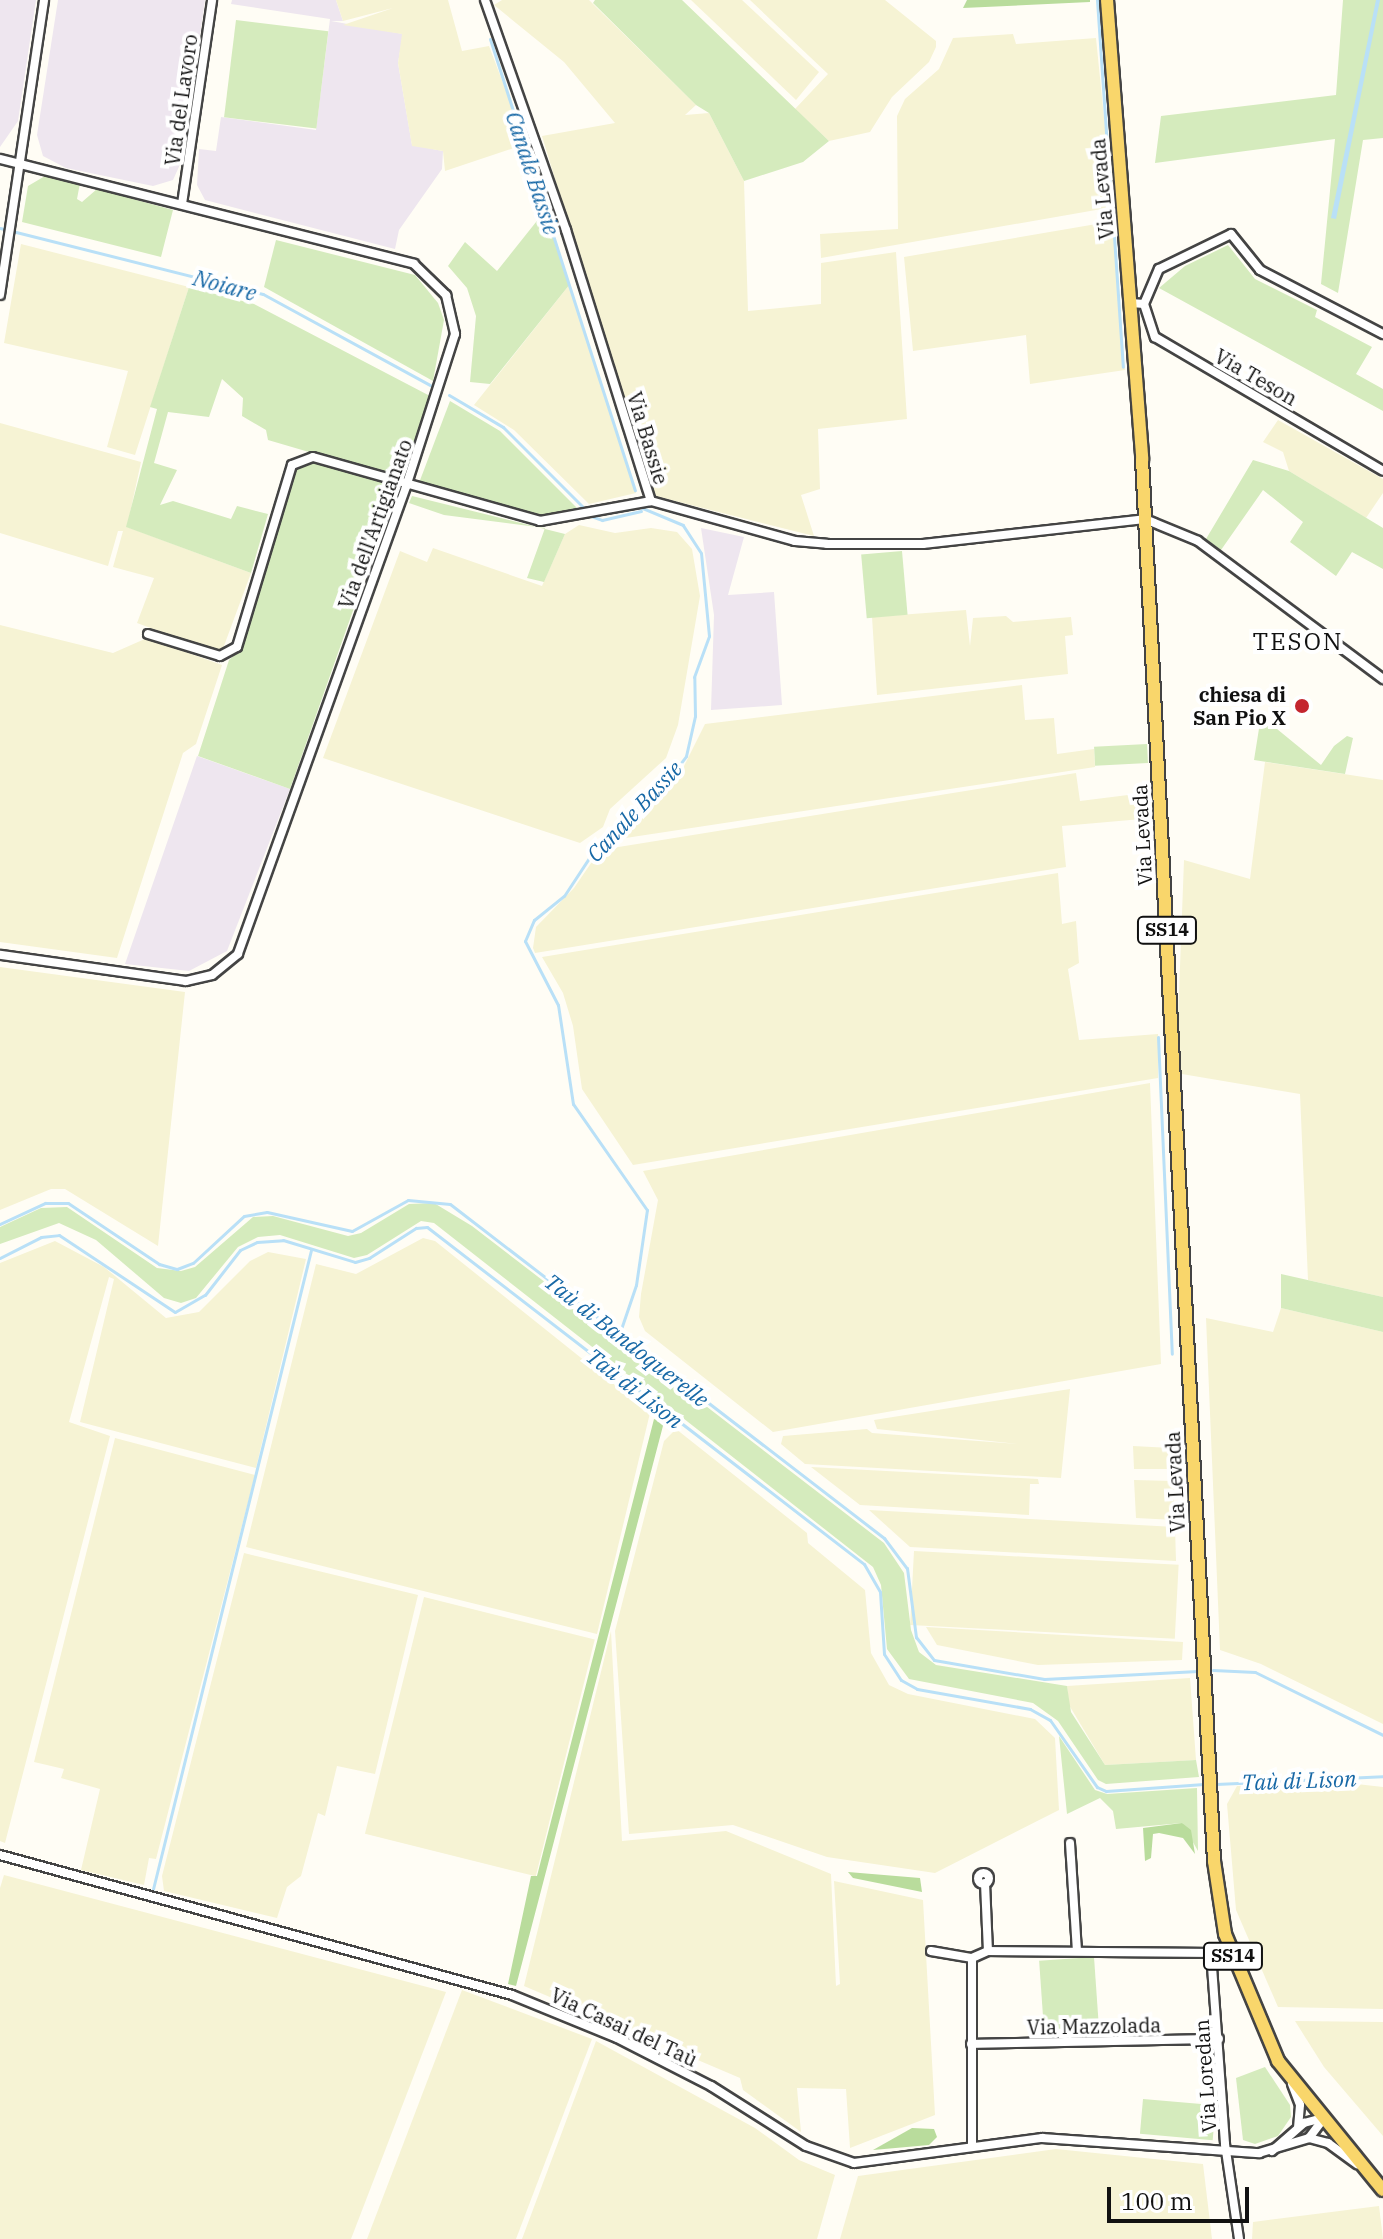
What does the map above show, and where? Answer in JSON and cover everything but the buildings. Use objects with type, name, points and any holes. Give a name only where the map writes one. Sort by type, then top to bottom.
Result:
[{"type":"main road","name":"Via Levada","points":[[1107,0],[1138,304],[1145,519],[1214,1861],[1225,1934],[1244,1988],[1286,2073]]},
{"type":"main road","name":"SS14","points":[[1286,2073],[1383,2190]]},
{"type":"street","points":[[0,295],[44,0]]},
{"type":"street","name":"Via del Lavoro","points":[[182,204],[212,0]]},
{"type":"street","name":"Via Bassie","points":[[485,0],[566,230],[651,501],[795,541],[862,546],[1145,519]]},
{"type":"street","name":"Via dell'Artigianato","points":[[0,159],[19,161],[404,260],[425,271],[446,295],[455,321],[453,349],[406,487],[238,954],[212,975],[186,981],[0,955]]},
{"type":"street","points":[[1138,304],[1159,269],[1231,234],[1260,270],[1383,334]]},
{"type":"street","name":"Via Teson","points":[[1138,304],[1155,337],[1383,471]]},
{"type":"street","points":[[148,634],[220,656],[237,647],[286,482],[301,458],[313,457],[406,487],[540,521],[651,501]]},
{"type":"street","points":[[1145,519],[1198,541],[1383,679]]},
{"type":"street","points":[[931,1951],[972,1958],[988,1951],[1077,1951],[1070,1843]]},
{"type":"street","name":"Via Casai del Taù","points":[[0,1855],[512,1995],[630,2044],[823,2154],[854,2163],[972,2144],[1042,2138],[1230,2153],[1272,2152],[1309,2138]]},
{"type":"street","points":[[985,1883],[988,1951]]},
{"type":"street","name":"Via Loredan","points":[[1077,1951],[1202,1949],[1213,1956],[1225,2144],[1230,2153],[1239,2239]]},
{"type":"street","points":[[972,1958],[972,2144]]},
{"type":"street","name":"Via Mazzolada","points":[[971,2044],[1219,2039]]},
{"type":"street","points":[[1286,2073],[1300,2105],[1298,2127]]},
{"type":"street","points":[[1272,2152],[1298,2127],[1325,2117]]},
{"type":"street","points":[[1325,2117],[1309,2138],[1338,2149],[1370,2174]]},
{"type":"shaded area","points":[[0,0],[36,0],[18,121],[0,147]]},
{"type":"shaded area","points":[[58,0],[205,0],[182,160],[173,180],[153,186],[66,168],[43,156],[37,135]]},
{"type":"shaded area","points":[[232,0],[336,0],[343,21],[331,21],[403,34],[398,63],[412,145],[443,151],[442,169],[399,230],[395,249],[205,200],[197,185],[199,149],[216,151],[221,117],[316,130],[330,19],[231,4]]},
{"type":"shaded area","points":[[336,0],[448,0],[462,51],[489,46],[526,144],[445,171],[443,151],[412,146],[398,63],[402,34],[343,25],[393,8],[343,21]]},
{"type":"shaded area","points":[[502,0],[589,0],[696,105],[685,115],[709,113],[744,181],[748,311],[821,304],[821,263],[896,252],[907,419],[818,429],[820,489],[801,495],[814,536],[651,495],[542,136],[615,123],[564,62],[494,5]]},
{"type":"shaded area","points":[[691,0],[742,0],[819,72],[796,100]]},
{"type":"shaded area","points":[[750,0],[885,0],[936,41],[936,47],[929,62],[892,97],[870,132],[829,141],[795,109],[828,74]]},
{"type":"shaded area","points":[[1013,34],[1016,44],[1096,38],[1113,207],[821,258],[820,234],[898,229],[897,116],[905,99],[939,69],[953,38]]},
{"type":"shaded area","points":[[1114,221],[1125,370],[1030,384],[1026,335],[913,351],[904,257]]},
{"type":"shaded area","points":[[21,244],[189,287],[135,455],[107,447],[128,371],[4,343]]},
{"type":"shaded area","points":[[570,284],[636,493],[589,504],[514,430],[474,405]]},
{"type":"shaded area","points":[[1278,420],[1383,479],[1383,493],[1366,518],[1289,471],[1283,452],[1263,442]]},
{"type":"shaded area","points":[[0,423],[141,462],[127,527],[251,573],[221,654],[137,623],[154,578],[113,567],[123,531],[118,531],[108,566],[0,533]]},
{"type":"shaded area","points":[[579,525],[615,533],[651,528],[677,532],[692,549],[700,596],[678,725],[666,758],[610,809],[603,827],[580,843],[323,758],[400,551],[427,562],[433,548],[542,586],[565,534]]},
{"type":"shaded area","points":[[701,528],[744,537],[728,595],[774,592],[782,705],[711,710],[714,615]]},
{"type":"shaded area","points":[[966,610],[970,646],[973,618],[1006,616],[1013,622],[1071,617],[1073,635],[1065,636],[1068,674],[877,695],[872,617]]},
{"type":"shaded area","points":[[0,625],[113,653],[147,638],[222,665],[196,744],[183,753],[117,958],[0,942]]},
{"type":"shaded area","points":[[1022,685],[1025,720],[1054,718],[1057,754],[1094,749],[1095,767],[619,839],[677,780],[705,724]]},
{"type":"shaded area","points":[[197,756],[290,789],[227,951],[189,971],[125,964]]},
{"type":"shaded area","points":[[1265,762],[1383,780],[1383,1297],[1308,1280],[1300,1094],[1176,1073],[1184,860],[1250,879]]},
{"type":"shaded area","points":[[1076,773],[1080,801],[1152,792],[1153,818],[1062,826],[1066,867],[535,953],[533,948],[536,927],[574,888],[600,850]]},
{"type":"shaded area","points":[[1058,873],[1062,924],[1076,921],[1079,963],[1068,969],[1079,1040],[1158,1034],[1158,1078],[633,1165],[582,1089],[573,1026],[563,993],[542,957]]},
{"type":"shaded area","points":[[0,967],[185,992],[158,1246],[65,1189],[51,1189],[0,1210]]},
{"type":"shaded area","points":[[1150,1083],[1161,1364],[773,1432],[645,1331],[639,1317],[641,1294],[658,1200],[643,1171]]},
{"type":"shaded area","points":[[423,1238],[435,1241],[650,1413],[597,1634],[246,1547],[316,1264],[356,1274]]},
{"type":"shaded area","points":[[55,1241],[104,1267],[166,1318],[199,1312],[250,1261],[268,1252],[306,1259],[256,1468],[80,1422],[114,1279],[109,1277],[69,1422],[110,1436],[5,1843],[0,1841],[0,1263]]},
{"type":"shaded area","points":[[1281,1308],[1383,1332],[1383,1724],[1261,1664],[1220,1650],[1206,1318],[1273,1332]]},
{"type":"shaded area","points":[[1070,1389],[1061,1478],[805,1464],[781,1444],[783,1436],[867,1429],[872,1433],[1018,1444],[877,1429],[874,1420]]},
{"type":"shaded area","points":[[676,1429],[807,1533],[808,1543],[865,1590],[871,1653],[889,1685],[908,1694],[1035,1719],[1055,1738],[1059,1810],[935,1873],[827,1857],[733,1825],[629,1834],[615,1631],[664,1441]]},
{"type":"shaded area","points":[[115,1438],[255,1475],[156,1859],[149,1858],[144,1885],[81,1870],[100,1789],[61,1778],[64,1769],[34,1762]]},
{"type":"shaded area","points":[[1133,1446],[1171,1448],[1173,1469],[1134,1469]]},
{"type":"shaded area","points":[[811,1467],[1038,1479],[1039,1484],[1030,1484],[1029,1515],[860,1505]]},
{"type":"shaded area","points":[[1134,1480],[1173,1481],[1175,1520],[1136,1518]]},
{"type":"shaded area","points":[[869,1510],[1175,1527],[1176,1561],[910,1547]]},
{"type":"shaded area","points":[[914,1551],[1179,1565],[1175,1639],[910,1625]]},
{"type":"shaded area","points":[[244,1553],[418,1595],[375,1774],[337,1766],[325,1816],[318,1813],[301,1876],[287,1887],[277,1918],[164,1891],[162,1876]]},
{"type":"shaded area","points":[[424,1597],[595,1640],[536,1876],[365,1834]]},
{"type":"shaded area","points":[[926,1627],[1183,1642],[1182,1660],[1038,1665],[937,1645]]},
{"type":"shaded area","points":[[611,1631],[622,1841],[726,1831],[831,1874],[836,1986],[840,1984],[834,1881],[923,1900],[935,2115],[850,2148],[846,2089],[797,2088],[801,2132],[743,2090],[740,2078],[524,1986]]},
{"type":"shaded area","points":[[1190,1678],[1196,1760],[1105,1765],[1069,1705],[1067,1686]]},
{"type":"shaded area","points":[[1339,1782],[1383,1787],[1383,2009],[1278,2007],[1236,1910],[1227,1804],[1237,1786]]},
{"type":"shaded area","points":[[4,1875],[446,1992],[351,2239],[0,2239],[0,1888]]},
{"type":"shaded area","points":[[462,1990],[592,2039],[516,2239],[367,2239]]},
{"type":"shaded area","points":[[1295,2021],[1383,2022],[1383,2136],[1324,2067]]},
{"type":"shaded area","points":[[596,2041],[755,2128],[799,2160],[835,2175],[817,2239],[522,2239]]},
{"type":"shaded area","points":[[1056,2149],[1203,2164],[1212,2239],[840,2239],[858,2176]]},
{"type":"shaded area","points":[[1379,2206],[1383,2239],[1252,2239],[1253,2222]]},
{"type":"green space","points":[[595,0],[682,0],[829,141],[803,162],[744,181],[709,113],[696,105],[593,3]]},
{"type":"green space","points":[[967,0],[1090,0],[1090,2],[963,8]]},
{"type":"green space","points":[[1343,0],[1383,0],[1383,138],[1363,140],[1338,293],[1321,284],[1335,139],[1155,163],[1161,116],[1336,95]]},
{"type":"green space","points":[[236,20],[328,31],[316,129],[224,117]]},
{"type":"green space","points":[[45,176],[80,183],[77,199],[82,202],[97,189],[173,210],[161,257],[22,222],[28,186]]},
{"type":"green space","points":[[544,212],[570,284],[490,384],[470,382],[476,316],[467,288],[448,266],[465,242],[497,271]]},
{"type":"green space","points":[[276,240],[415,275],[438,303],[444,320],[433,381],[264,287]]},
{"type":"green space","points":[[1228,245],[1255,279],[1317,310],[1315,317],[1372,347],[1356,374],[1383,389],[1383,411],[1159,288],[1185,266]]},
{"type":"green space","points":[[189,287],[254,304],[430,396],[401,479],[268,440],[266,430],[242,416],[243,398],[222,379],[209,417],[168,412],[154,463],[177,470],[160,505],[173,501],[231,519],[237,506],[268,514],[251,573],[126,527],[157,409],[150,407]]},
{"type":"green space","points":[[450,401],[500,431],[577,508],[537,516],[419,483]]},
{"type":"green space","points":[[1253,460],[1289,471],[1383,528],[1383,569],[1352,552],[1336,576],[1290,542],[1303,522],[1263,490],[1221,550],[1206,539]]},
{"type":"green space","points":[[310,461],[397,486],[290,789],[198,756],[229,660],[238,652],[295,468]]},
{"type":"green space","points":[[412,496],[537,527],[444,515],[409,503]]},
{"type":"green space","points":[[545,529],[565,534],[544,582],[527,578]]},
{"type":"green space","points":[[902,551],[908,615],[867,618],[861,555]]},
{"type":"green space","points":[[1261,716],[1321,765],[1334,746],[1347,736],[1353,738],[1345,774],[1254,760]]},
{"type":"green space","points":[[1147,744],[1148,763],[1095,766],[1094,747]]},
{"type":"green space","points":[[434,1203],[472,1226],[884,1543],[904,1573],[911,1630],[919,1652],[936,1665],[1067,1686],[1071,1712],[1105,1765],[1196,1760],[1199,1777],[1106,1784],[1098,1780],[1058,1721],[1033,1703],[909,1679],[887,1649],[881,1585],[873,1567],[434,1223],[421,1221],[367,1255],[354,1258],[280,1235],[258,1237],[238,1247],[196,1298],[181,1303],[164,1298],[96,1240],[59,1223],[0,1244],[0,1227],[41,1208],[67,1207],[157,1268],[181,1271],[195,1267],[253,1217],[273,1216],[348,1236],[361,1233],[409,1204]]},
{"type":"green space","points":[[1281,1274],[1383,1297],[1383,1332],[1281,1308]]},
{"type":"green space","points":[[654,1419],[664,1422],[516,1986],[508,1984],[531,1876],[537,1876]]},
{"type":"green space","points":[[1059,1736],[1095,1790],[1107,1794],[1197,1788],[1198,1851],[1182,1823],[1116,1829],[1113,1811],[1100,1798],[1067,1814]]},
{"type":"green space","points":[[1182,1823],[1191,1830],[1195,1854],[1183,1838],[1159,1833],[1153,1834],[1151,1858],[1145,1861],[1143,1828]]},
{"type":"green space","points":[[848,1872],[920,1878],[922,1892],[853,1878]]},
{"type":"green space","points":[[1094,1957],[1099,2032],[1044,2036],[1039,1961]]},
{"type":"green space","points":[[1265,2067],[1290,2105],[1291,2117],[1278,2136],[1255,2144],[1243,2140],[1236,2078]]},
{"type":"green space","points":[[1143,2099],[1216,2105],[1213,2140],[1140,2134]]},
{"type":"green space","points":[[912,2128],[934,2129],[937,2137],[929,2145],[873,2150]]},
{"type":"water","points":[[1376,0],[1380,0],[1336,219],[1331,218]]},
{"type":"waterway","points":[[1097,0],[1111,204]]},
{"type":"waterway","name":"Canale Bassie","points":[[490,39],[635,490]]},
{"type":"waterway","points":[[1113,222],[1123,367]]},
{"type":"waterway","name":"Noiare","points":[[0,228],[263,294],[432,386]]},
{"type":"waterway","name":"Noiare","points":[[449,395],[503,427],[582,506]]},
{"type":"waterway","name":"Canale Bassie","points":[[619,1335],[636,1285],[647,1210],[573,1104],[558,1005],[525,941],[534,920],[564,896],[597,846],[668,780],[686,756],[695,716],[694,677],[709,636],[701,553],[683,525],[640,507]]},
{"type":"waterway","name":"Noiare","points":[[591,516],[602,520],[641,511]]},
{"type":"waterway","points":[[1158,1037],[1172,1354]]},
{"type":"waterway","name":"Taù di Bandoquerelle","points":[[0,1224],[45,1203],[68,1203],[159,1264],[177,1269],[193,1263],[244,1216],[267,1212],[352,1231],[408,1200],[450,1204],[884,1538],[907,1568],[916,1637],[934,1660],[1044,1679],[1198,1671]]},
{"type":"waterway","name":"Taù di Lison","points":[[0,1258],[41,1237],[59,1235],[175,1312],[205,1295],[240,1250],[257,1242],[283,1240],[355,1262],[369,1258],[416,1228],[427,1227],[864,1564],[880,1592],[884,1654],[901,1680],[917,1689],[1030,1709],[1050,1720],[1097,1787],[1106,1791],[1204,1784]]},
{"type":"waterway","points":[[153,1889],[311,1250]]},
{"type":"waterway","name":"Taù di Bandoquerelle","points":[[1213,1670],[1255,1672],[1383,1735]]},
{"type":"waterway","name":"Taù di Lison","points":[[1216,1784],[1383,1776]]},
{"type":"place","name":"chiesa di San Pio X","points":[[1302,706]]},
{"type":"district","name":"TESON","points":[[1298,642]]}]
